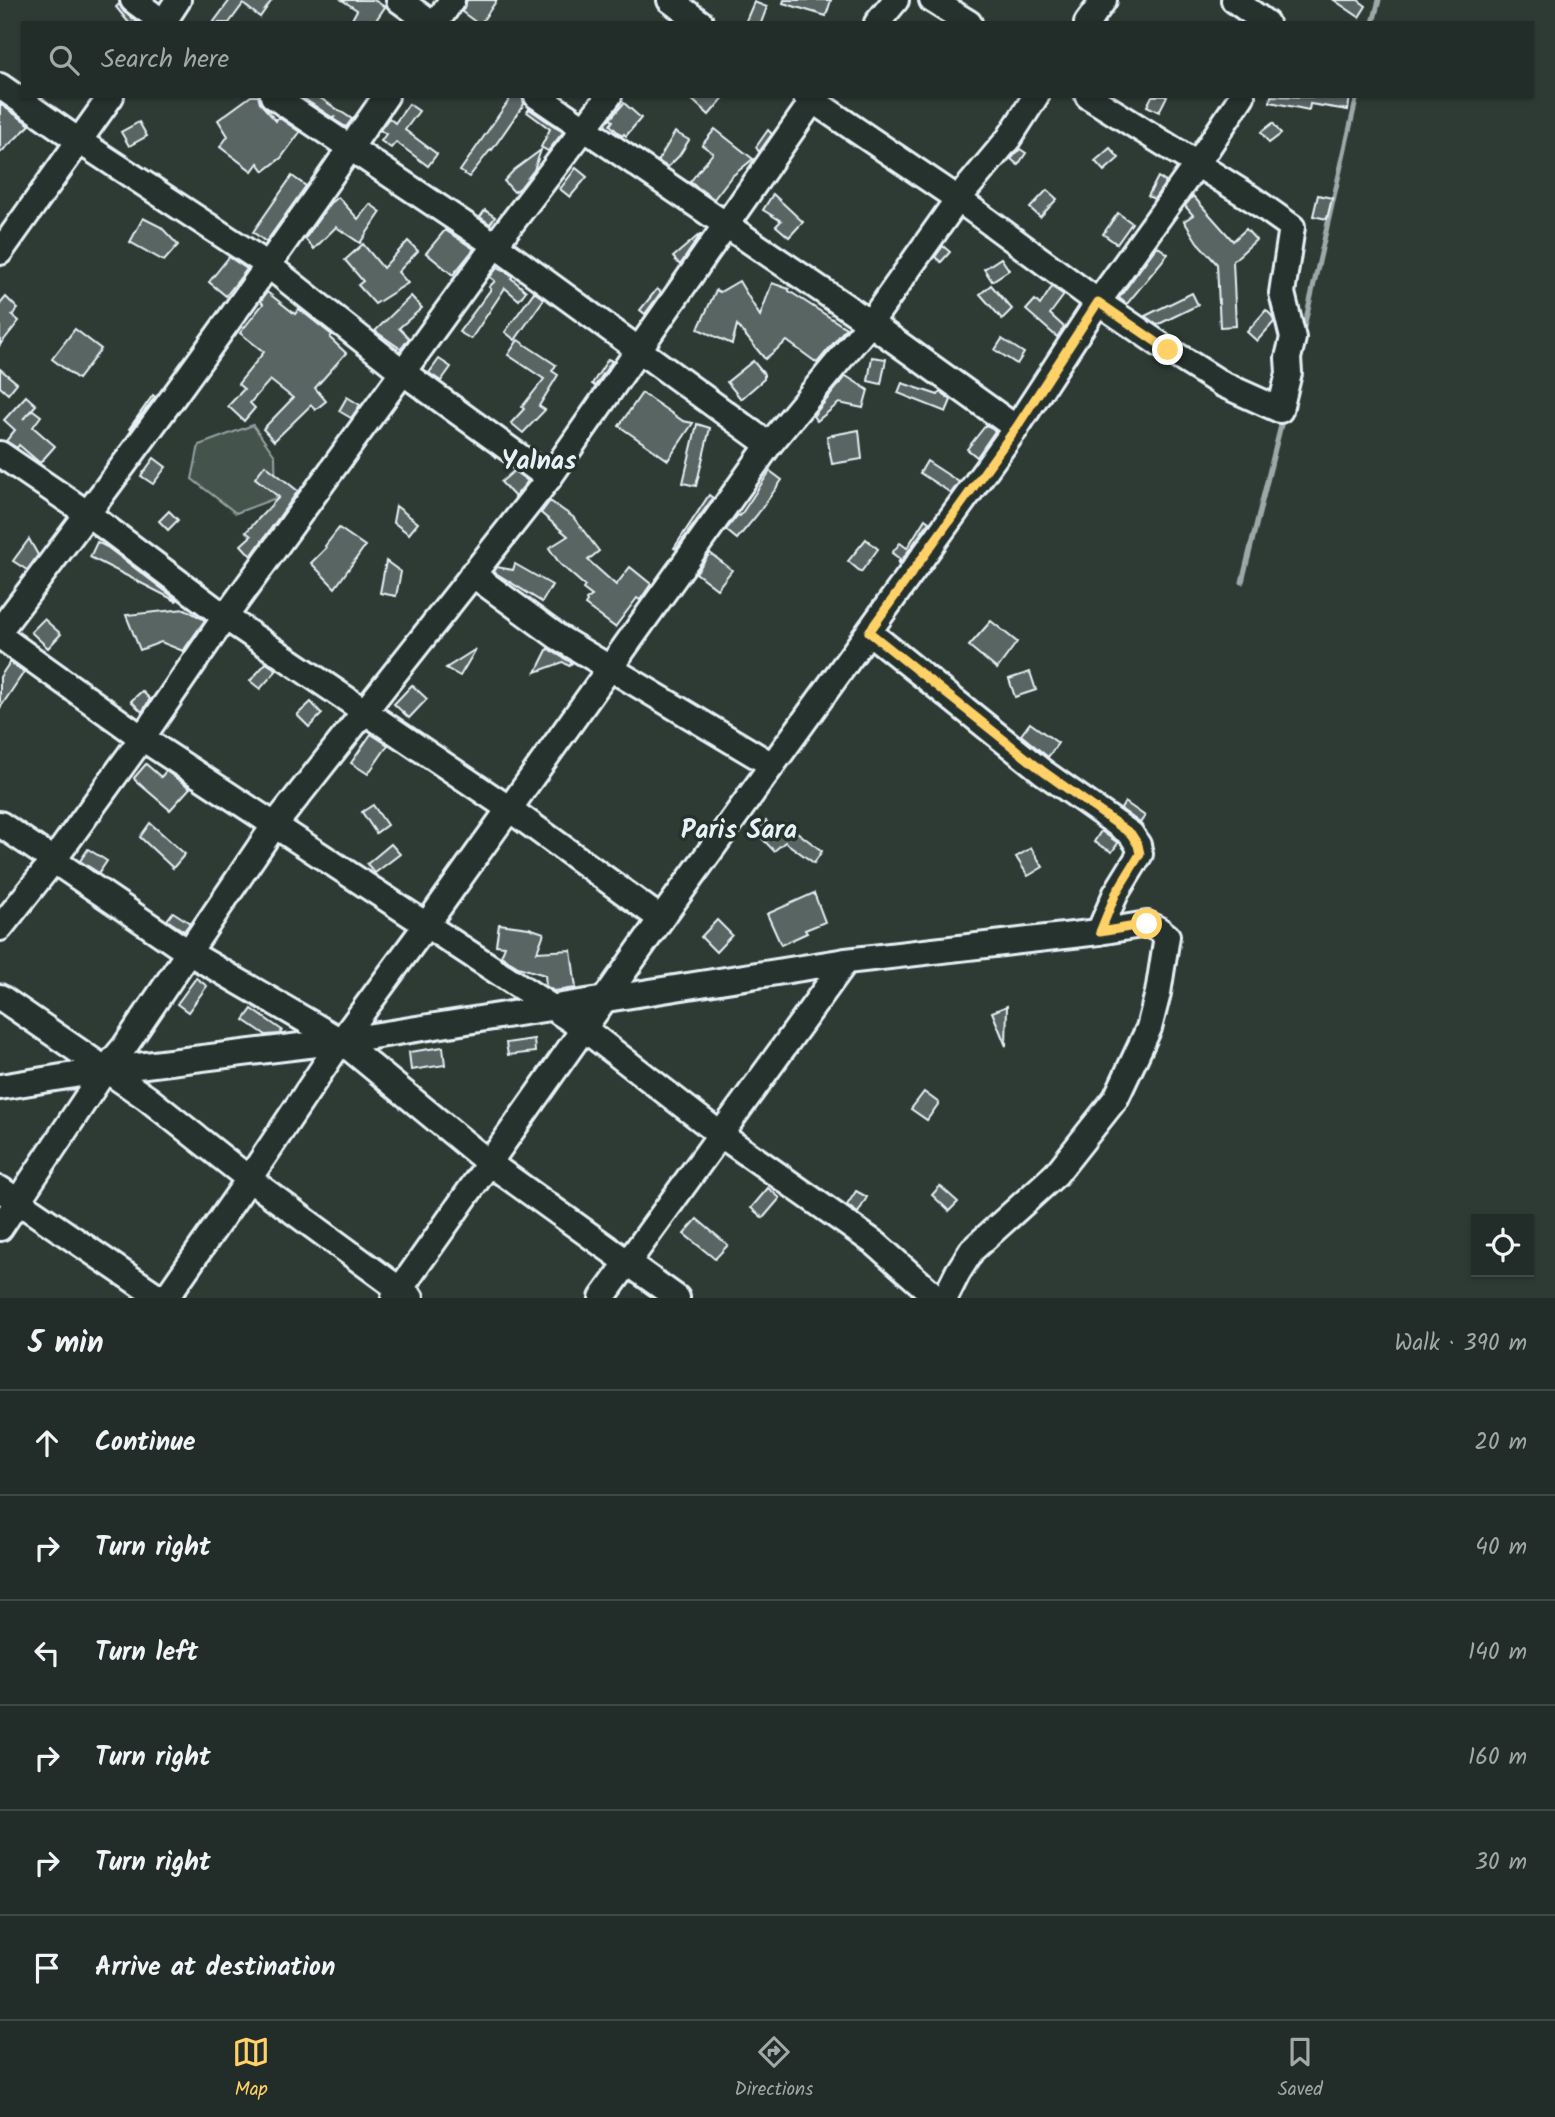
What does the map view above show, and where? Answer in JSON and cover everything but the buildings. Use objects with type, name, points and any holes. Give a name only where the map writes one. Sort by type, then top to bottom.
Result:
[{"type":"street","points":[[133,0],[160,21]]},
{"type":"street","points":[[164,21],[178,0]]},
{"type":"street","points":[[398,0],[431,21]]},
{"type":"street","points":[[436,21],[452,0]]},
{"type":"street","points":[[879,21],[896,0]]},
{"type":"street","points":[[932,0],[966,21]]},
{"type":"street","points":[[1088,21],[1104,0]]},
{"type":"street","points":[[1234,0],[1263,21]]},
{"type":"street","points":[[671,7],[697,21]]},
{"type":"street","points":[[0,86],[268,265],[404,373],[549,478]]},
{"type":"street","points":[[0,252],[110,98]]},
{"type":"street","points":[[276,98],[495,245],[769,445]]},
{"type":"street","points":[[0,630],[88,514],[385,98]]},
{"type":"street","points":[[540,98],[870,323],[1016,428]]},
{"type":"street","points":[[0,928],[53,861],[225,617],[495,245],[608,98]]},
{"type":"street","points":[[0,1228],[8,1195],[125,1046],[274,826],[549,478],[811,98],[958,199],[1098,302],[1222,384],[1280,410],[1289,373],[1287,358],[1293,338],[1282,293],[1292,227],[1091,98]]},
{"type":"street","points":[[166,1298],[341,1041],[769,445],[870,323],[958,199],[1009,138],[1035,98]]},
{"type":"street","points":[[0,997],[147,1098],[402,1295],[489,1163],[660,919],[1016,428],[1098,302],[1241,98]]},
{"type":"street","points":[[0,454],[88,514],[225,617],[508,808],[660,919]]},
{"type":"street","points":[[472,575],[558,637],[772,765]]},
{"type":"street","points":[[869,632],[1044,772],[1131,834],[1140,854],[1116,893],[1100,932]]},
{"type":"street","points":[[0,636],[142,738],[583,1028],[721,1135],[867,1237],[937,1298]]},
{"type":"street","points":[[0,824],[188,952],[341,1041],[489,1163],[677,1298]]},
{"type":"street","points":[[0,1087],[105,1070],[341,1041],[846,961],[1100,932],[1147,924],[1158,929],[1167,936],[1158,993],[1149,1028],[1116,1098],[1056,1174],[972,1251],[945,1298]]},
{"type":"street","points":[[603,1298],[846,961]]},
{"type":"street","points":[[8,1195],[160,1298]]},
{"type":"shaded area","points":[[253,425],[275,456],[276,498],[236,513],[192,479],[199,445]]},
{"type":"waterway","points":[[1374,21],[1379,0]]},
{"type":"waterway","points":[[1302,336],[1357,98]]},
{"type":"waterway","points":[[1242,582],[1282,421]]},
{"type":"district","name":"Yalnas","points":[[539,462]]},
{"type":"district","name":"Paris Sara","points":[[739,831]]},
{"type":"route","points":[[1147,924],[1100,932],[1116,893],[1140,854],[1131,834],[1044,772],[869,632],[1016,428],[1098,302],[1168,350]]}]
